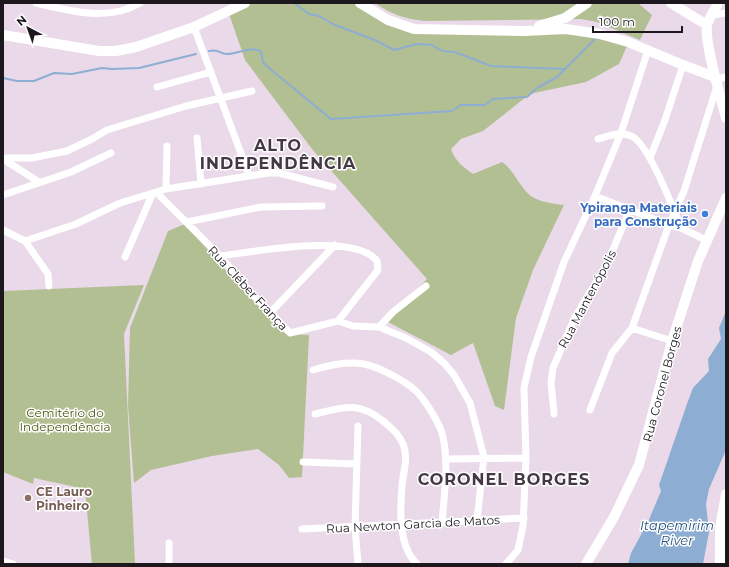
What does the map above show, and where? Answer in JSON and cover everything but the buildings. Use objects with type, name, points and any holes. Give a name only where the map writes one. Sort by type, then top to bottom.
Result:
[{"type":"street","points":[[36,3],[61,9],[100,14],[116,13],[140,3]]},
{"type":"street","points":[[360,3],[388,20],[414,29],[524,31],[578,30],[620,39],[719,79]]},
{"type":"street","points":[[524,31],[565,18],[587,3]]},
{"type":"street","points":[[671,3],[707,25]]},
{"type":"street","points":[[718,3],[707,25],[708,41],[719,79],[726,118]]},
{"type":"street","points":[[3,35],[98,51],[116,51],[136,47],[194,27],[242,4]]},
{"type":"street","points":[[712,15],[726,13]]},
{"type":"street","points":[[194,27],[249,175]]},
{"type":"street","points":[[506,564],[518,550],[524,518],[526,458],[524,388],[531,358],[564,262],[595,196],[621,133],[648,50]]},
{"type":"street","points":[[650,158],[665,120],[683,65]]},
{"type":"street","points":[[157,87],[211,72]]},
{"type":"street","points":[[590,410],[612,353],[632,328],[668,225],[684,192],[719,79]]},
{"type":"street","points":[[3,159],[32,158],[67,151],[107,130],[186,106],[252,91]]},
{"type":"street","points":[[598,139],[621,133],[638,139],[650,158],[681,228]]},
{"type":"street","points":[[197,138],[201,184]]},
{"type":"street","points":[[166,189],[167,146]]},
{"type":"street","points":[[3,195],[71,172],[111,153]]},
{"type":"street","points":[[3,159],[39,182]]},
{"type":"street","points":[[25,241],[76,224],[120,203],[155,194],[166,189],[249,175],[279,173],[333,187]]},
{"type":"street","points":[[125,257],[155,194]]},
{"type":"street","name":"Rua Cléber França","points":[[155,194],[187,222],[290,333],[338,321],[353,326],[379,328],[406,338],[431,352],[454,375],[470,402],[484,457],[477,520]]},
{"type":"street","points":[[595,196],[668,225],[681,228],[706,240]]},
{"type":"street","name":"Rua Coronel Borges","points":[[586,564],[614,517],[639,465],[672,341],[706,240],[726,198]]},
{"type":"street","points":[[187,222],[262,206],[322,206]]},
{"type":"street","name":"Rua Mantenópolis","points":[[554,414],[551,383],[553,368],[575,317],[607,264],[630,209]]},
{"type":"street","points":[[3,230],[25,241],[48,274],[50,286]]},
{"type":"street","points":[[220,256],[281,248],[335,246],[368,252],[377,260],[378,270],[338,321]]},
{"type":"street","points":[[270,313],[335,246]]},
{"type":"street","points":[[379,328],[393,312],[426,286]]},
{"type":"street","points":[[632,328],[672,341]]},
{"type":"street","points":[[313,370],[334,364],[364,364],[389,373],[417,392],[431,411],[443,436],[446,459],[442,523]]},
{"type":"street","points":[[315,414],[344,407],[361,407],[397,433],[403,443],[406,454],[402,486],[401,525],[410,557],[417,564]]},
{"type":"street","points":[[358,426],[355,527],[358,564]]},
{"type":"street","points":[[446,459],[484,457],[526,458]]},
{"type":"street","points":[[303,462],[356,464]]},
{"type":"street","points":[[720,564],[720,528],[726,494]]},
{"type":"street","name":"Rua Newton Garcia de Matos","points":[[302,529],[524,518]]},
{"type":"street","points":[[169,543],[169,564]]},
{"type":"street","points":[[3,561],[13,564]]},
{"type":"green space","points":[[248,3],[357,3],[396,26],[561,28],[627,46],[619,64],[586,82],[534,93],[526,97],[483,131],[461,139],[451,149],[460,163],[473,174],[502,162],[509,168],[524,189],[532,197],[542,201],[564,205],[533,270],[516,318],[504,410],[495,406],[473,343],[451,355],[386,321],[427,279],[312,149],[245,60],[228,11]]},
{"type":"green space","points":[[375,3],[638,3],[652,15],[640,40],[597,22],[581,19],[424,21],[398,15]]},
{"type":"green space","points":[[185,224],[244,291],[286,334],[309,335],[302,477],[289,478],[279,465],[258,449],[212,456],[151,470],[134,483],[128,406],[130,328],[168,231]]},
{"type":"green space","name":"Cemitério do Independência","points":[[144,285],[124,334],[135,564],[92,564],[85,489],[34,478],[33,484],[3,472],[3,291]]},
{"type":"water","name":"Itapemirim River","points":[[726,311],[726,450],[709,489],[706,504],[709,532],[703,564],[628,564],[631,553],[648,522],[661,491],[659,485],[693,388],[709,371],[708,359],[721,339],[719,328]]},
{"type":"waterway","points":[[294,3],[309,14],[319,16],[335,25],[375,40],[394,50],[417,44],[432,45],[442,51],[455,52],[491,66],[564,69]]},
{"type":"waterway","points":[[209,51],[218,51],[227,54],[252,49],[261,51],[263,62],[269,68],[331,119],[452,111],[461,105],[485,105],[493,99],[527,97],[537,88],[557,77],[595,39]]},
{"type":"waterway","points":[[3,78],[17,81],[34,81],[54,73],[72,74],[102,68],[139,68],[196,54]]},
{"type":"place","name":"Ypiranga Materiais para Construção","points":[[705,214]]},
{"type":"place","name":"CE Lauro Pinheiro","points":[[28,498]]},
{"type":"district","name":"ALTO INDEPENDÊNCIA","points":[[278,154]]},
{"type":"district","name":"CORONEL BORGES","points":[[504,479]]}]
